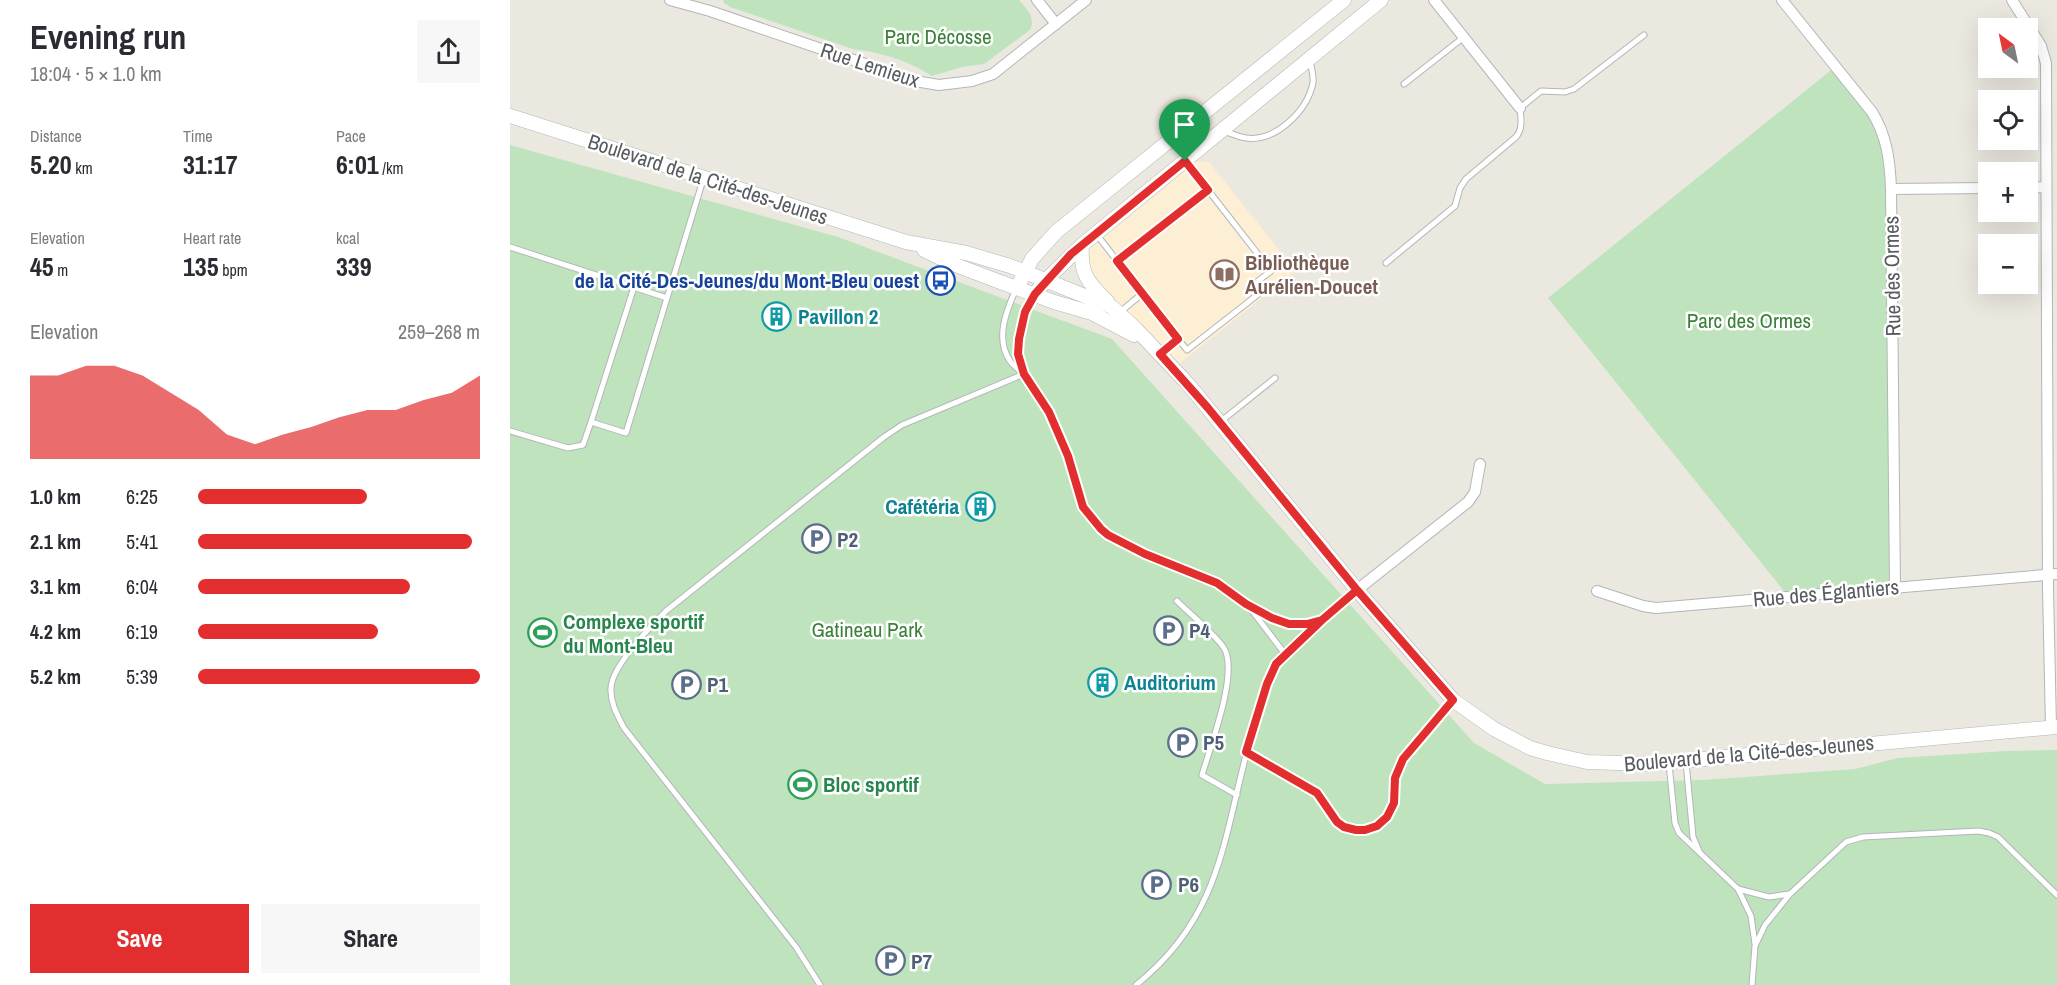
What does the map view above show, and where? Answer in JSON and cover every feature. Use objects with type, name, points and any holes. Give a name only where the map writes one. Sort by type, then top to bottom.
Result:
[{"type":"street","name":"Rue Lemieux","points":[[670,0],[711,5],[915,81],[939,85],[972,81],[993,74],[1086,0]]},
{"type":"street","points":[[1037,0],[1056,24]]},
{"type":"street","points":[[1017,288],[1032,259],[1056,232],[1344,0]]},
{"type":"street","points":[[1035,294],[1046,280],[1096,233],[1381,0]]},
{"type":"street","points":[[1434,0],[1520,108]]},
{"type":"street","name":"Rue des Ormes","points":[[1782,0],[1877,120],[1888,154],[1891,189],[1895,587]]},
{"type":"street","points":[[2012,0],[2041,46],[2046,63],[2054,727]]},
{"type":"street","name":"Boulevard de la Cité-des-Jeunes","points":[[510,116],[906,242],[966,253],[1046,280],[1116,310],[1156,350],[1220,422],[1357,590],[1453,700],[1494,729],[1530,748],[1568,759],[1605,764],[1668,763],[2054,727]]},
{"type":"street","points":[[2038,187],[2046,187]]},
{"type":"street","points":[[1891,189],[1978,188]]},
{"type":"street","name":"Boulevard de la Cité-des-Jeunes","points":[[906,242],[953,264],[1092,313],[1119,326],[1156,350]]},
{"type":"street","points":[[1082,245],[1082,269],[1085,277],[1116,310]]},
{"type":"street","points":[[1357,590],[1468,502],[1475,492],[1480,464]]},
{"type":"street","name":"Rue des Églantiers","points":[[1597,591],[1656,608],[2053,575]]},
{"type":"lane","points":[[1386,263],[1455,206],[1460,188],[1466,179],[1520,133],[1520,108],[1541,91],[1565,92],[1575,89],[1644,35]]},
{"type":"lane","points":[[1404,84],[1464,37]]},
{"type":"lane","points":[[1222,131],[1247,138],[1268,135],[1289,123],[1307,100],[1314,81],[1310,59]]},
{"type":"lane","points":[[1096,233],[1187,350],[1264,290],[1258,281],[1271,272],[1185,161]]},
{"type":"lane","points":[[591,422],[626,433],[704,178]]},
{"type":"lane","points":[[1117,261],[1208,190]]},
{"type":"lane","points":[[510,247],[667,298]]},
{"type":"lane","points":[[510,431],[568,447],[583,445],[634,287]]},
{"type":"lane","points":[[1017,288],[1008,307],[1002,332],[1005,348],[1010,362],[1024,374],[1049,412],[1068,456],[1083,507],[1101,529],[1145,554],[1217,583],[1246,604],[1272,618],[1289,624],[1307,624],[1322,620]]},
{"type":"lane","points":[[1116,310],[1143,293]]},
{"type":"lane","points":[[1024,374],[1018,354],[1019,339],[1025,312],[1035,294]]},
{"type":"lane","points":[[1156,350],[1178,339]]},
{"type":"lane","points":[[820,985],[796,947],[624,728],[613,705],[611,688],[614,676],[646,630],[666,610],[884,436],[902,425],[1024,374]]},
{"type":"lane","points":[[1220,422],[1275,378]]},
{"type":"lane","points":[[1136,985],[1170,953],[1200,910],[1220,861],[1246,752],[1267,684],[1276,664],[1357,590]]},
{"type":"lane","points":[[1177,601],[1220,643],[1228,660],[1228,680],[1202,775],[1237,795]]},
{"type":"lane","points":[[1246,604],[1285,654]]},
{"type":"lane","points":[[1246,752],[1317,793],[1337,822],[1344,827],[1365,830],[1377,826],[1387,817],[1394,803],[1395,778],[1403,759],[1453,700]]},
{"type":"lane","points":[[1686,761],[1693,837],[1701,855]]},
{"type":"lane","points":[[1668,763],[1675,823],[1679,833],[1738,889],[1754,927],[1752,985]]},
{"type":"lane","points":[[1755,946],[1764,925],[1790,894],[1835,851],[1855,838],[1989,832],[1998,837],[2057,895]]},
{"type":"lane","points":[[1738,889],[1769,897],[1790,894]]},
{"type":"shaded area","points":[[1185,161],[1209,162],[1296,271],[1174,368],[1096,291],[1082,245]]},
{"type":"green space","name":"Parc Décosse","points":[[723,0],[1019,0],[1030,14],[1032,25],[1030,30],[984,64],[962,67],[932,76],[894,58],[853,49],[730,7]]},
{"type":"green space","name":"Parc des Ormes","points":[[1835,67],[1872,112],[1888,154],[1895,587],[1788,596],[1548,298]]},
{"type":"green space","name":"Gatineau Park","points":[[510,145],[838,237],[1112,339],[1474,743],[1545,784],[1704,780],[1855,769],[1898,758],[2057,750],[2057,985],[510,985]]},
{"type":"place","name":"Bibliothèque Aurélien-Doucet","points":[[1224,274]]},
{"type":"place","name":"de la Cité-Des-Jeunes/du Mont-Bleu ouest","points":[[940,280]]},
{"type":"place","name":"Pavillon 2","points":[[777,316]]},
{"type":"place","name":"Cafétéria","points":[[980,506]]},
{"type":"place","name":"P2","points":[[816,539]]},
{"type":"place","name":"P4","points":[[1168,630]]},
{"type":"place","name":"Complexe sportif du Mont-Bleu","points":[[542,633]]},
{"type":"place","name":"Auditorium","points":[[1103,682]]},
{"type":"place","name":"P1","points":[[686,684]]},
{"type":"place","name":"P5","points":[[1182,742]]},
{"type":"place","name":"Bloc sportif","points":[[802,784]]},
{"type":"place","name":"P6","points":[[1157,884]]},
{"type":"place","name":"P7","points":[[890,961]]},
{"type":"route","points":[[1185,161],[1071,254],[1046,280],[1025,312],[1021,324],[1018,354],[1024,374],[1049,412],[1068,456],[1083,507],[1108,535],[1145,554],[1217,583],[1246,604],[1289,624],[1307,624],[1322,620],[1357,590],[1453,700],[1403,759],[1395,778],[1394,803],[1387,817],[1377,826],[1365,830],[1344,827],[1337,822],[1317,793],[1246,752],[1267,684],[1276,664],[1357,590],[1208,408],[1160,354],[1178,339],[1117,261],[1208,190],[1185,161]]}]
